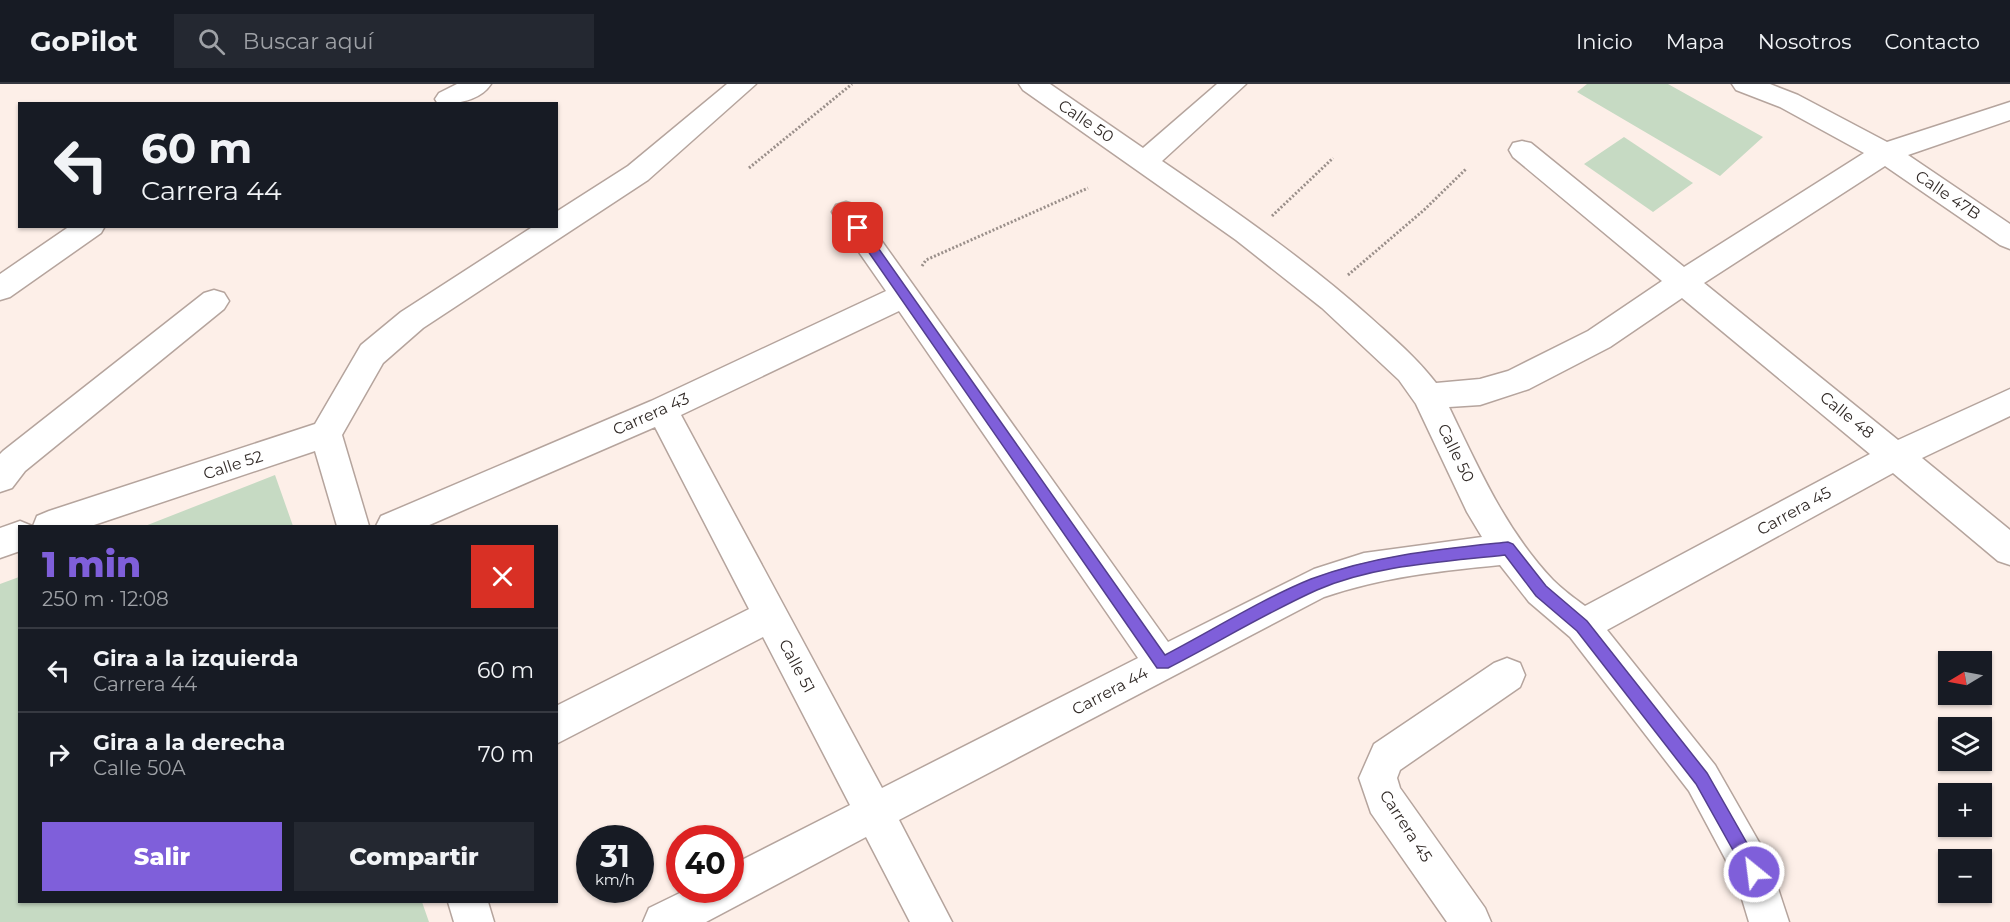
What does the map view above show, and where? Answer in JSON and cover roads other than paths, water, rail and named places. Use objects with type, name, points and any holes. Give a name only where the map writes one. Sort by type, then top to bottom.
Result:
[{"type":"street","points":[[448,99],[478,84]]},
{"type":"street","points":[[558,225],[638,173],[743,84]]},
{"type":"street","name":"Calle 50","points":[[1032,84],[1246,232],[1332,300],[1410,371],[1428,396],[1479,502],[1508,549],[1541,591],[1582,626],[1702,778],[1754,872],[1769,922]]},
{"type":"street","points":[[1145,161],[1233,84]]},
{"type":"street","name":"Calle 47B","points":[[1745,84],[1789,101],[1885,153],[2010,238]]},
{"type":"street","points":[[1428,396],[1480,392],[1518,380],[1599,339],[1683,282],[1885,153],[2010,111]]},
{"type":"street","name":"Calle 48","points":[[1522,150],[1897,455],[2010,550]]},
{"type":"street","points":[[846,212],[1162,663]]},
{"type":"street","points":[[0,289],[88,228]]},
{"type":"street","points":[[353,525],[326,434],[372,354],[412,320],[553,228]]},
{"type":"street","name":"Carrera 43","points":[[395,525],[662,410],[905,295]]},
{"type":"street","points":[[0,478],[14,461],[214,301]]},
{"type":"street","name":"Carrera 45","points":[[1582,626],[1897,455],[2010,402]]},
{"type":"street","name":"Calle 51","points":[[662,410],[932,922]]},
{"type":"street","name":"Calle 52","points":[[52,525],[326,434]]},
{"type":"street","points":[[0,543],[18,537]]},
{"type":"street","name":"Carrera 44","points":[[744,881],[1162,663],[1324,582],[1364,568],[1421,558],[1508,549]]},
{"type":"street","points":[[558,725],[770,616]]},
{"type":"street","name":"Carrera 45","points":[[1471,922],[1385,799],[1378,778],[1387,757],[1508,675]]},
{"type":"street","points":[[468,903],[474,922]]},
{"type":"street","name":"Carrera 44","points":[[663,922],[701,903]]}]
